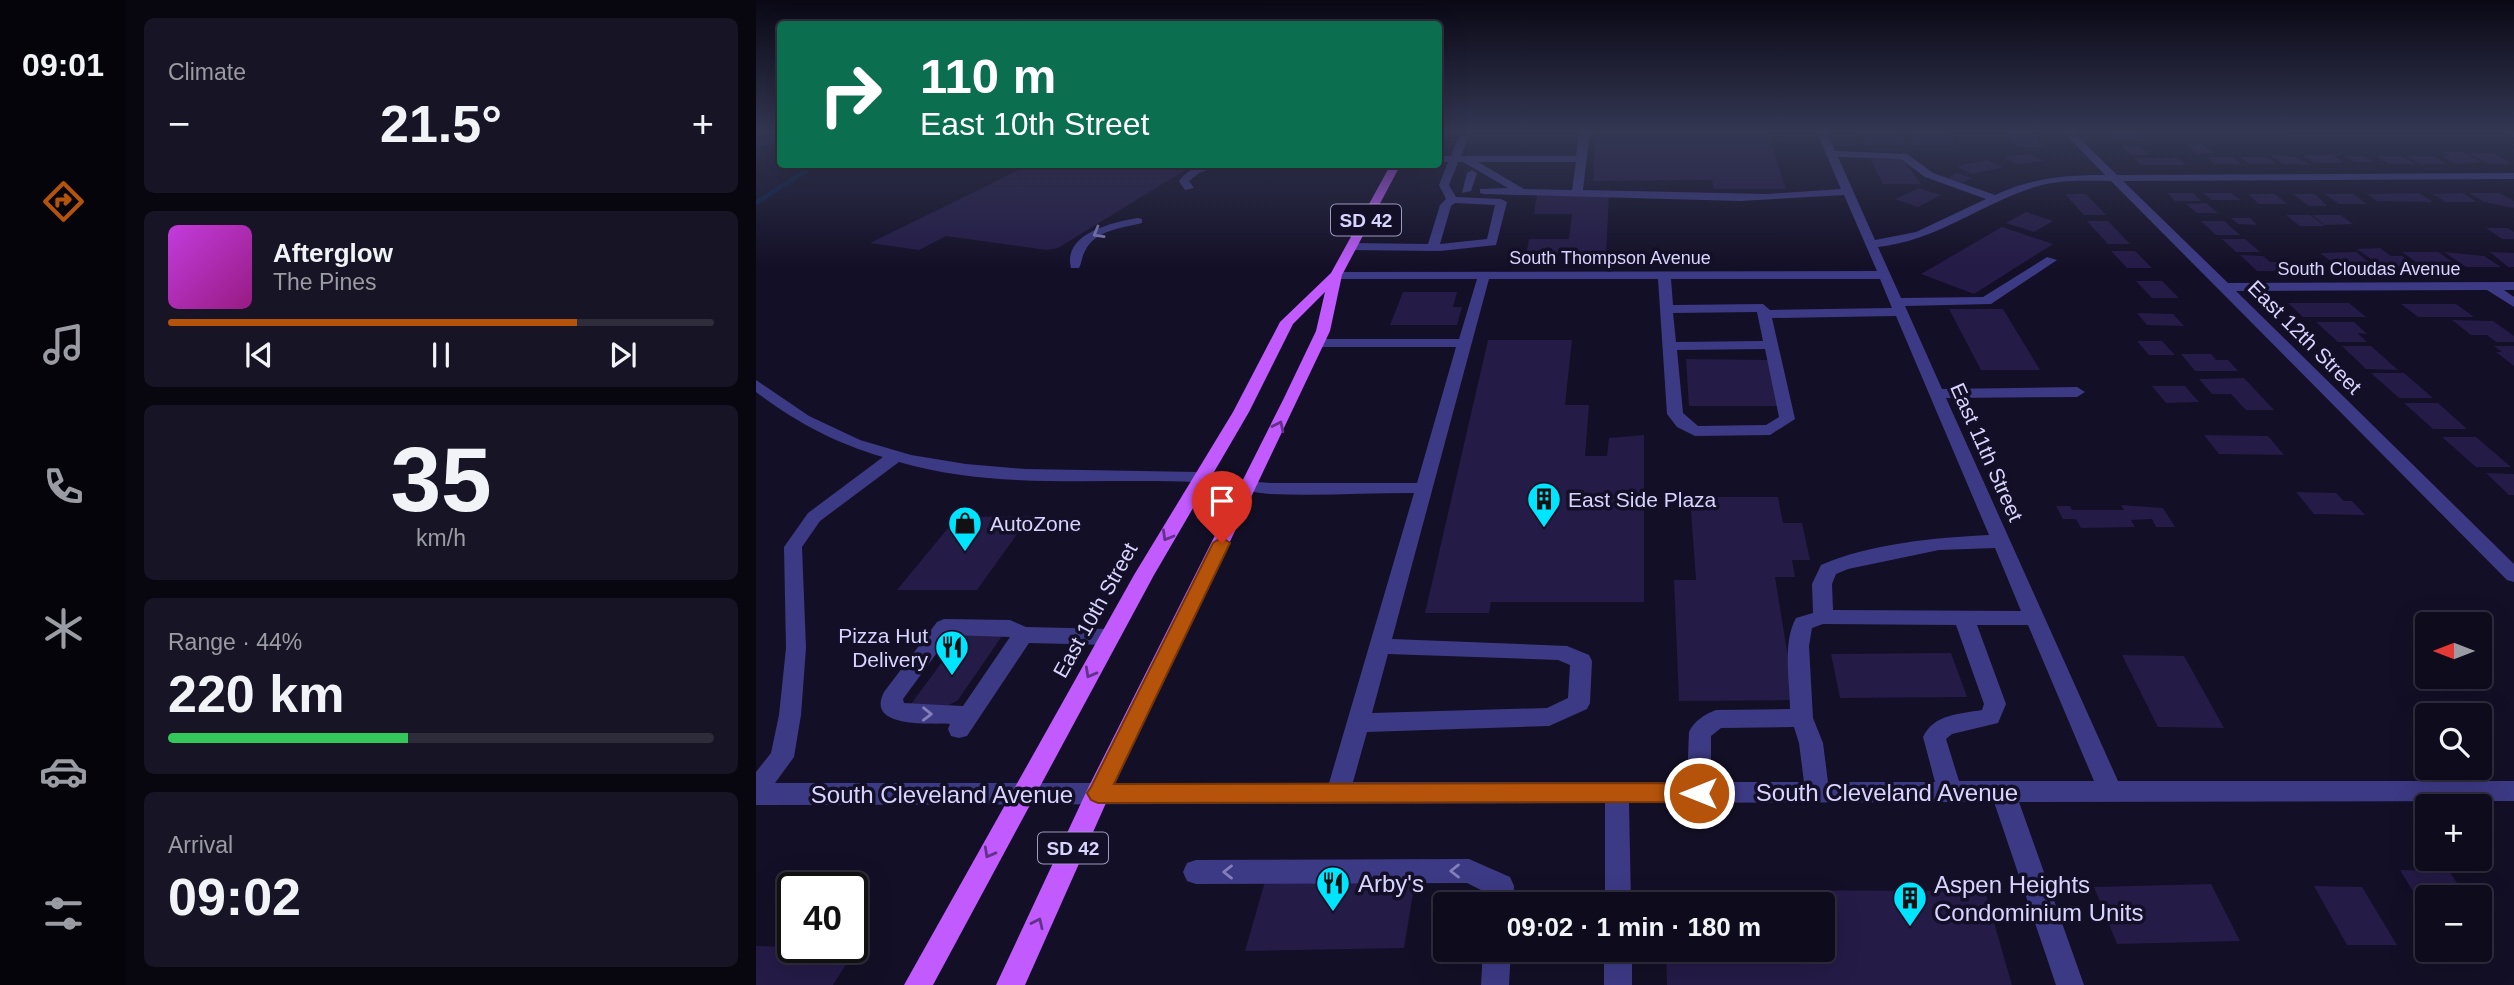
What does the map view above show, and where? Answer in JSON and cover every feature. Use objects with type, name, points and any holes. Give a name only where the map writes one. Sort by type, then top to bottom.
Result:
[{"type":"main road","name":"East 10th Street","points":[[1010,985],[1098,793],[1317,343],[1336,275],[1390,176]]},
{"type":"main road","name":"East 10th Street","points":[[918,985],[1022,793],[1287,323],[1336,275]]},
{"type":"street","points":[[1188,176],[1184,181],[1189,188]]},
{"type":"street","points":[[1433,246],[1449,195],[1444,185],[1447,176]]},
{"type":"street","points":[[1466,191],[1471,176]]},
{"type":"street","points":[[1494,176],[1521,192]]},
{"type":"street","points":[[1577,193],[1579,176]]},
{"type":"street","name":"East 11th Street","points":[[1841,176],[2111,792]]},
{"type":"street","points":[[1932,176],[1994,198]]},
{"type":"street","points":[[1871,244],[1909,240],[2018,186],[2042,180],[2114,177],[2514,176]]},
{"type":"street","name":"East 12th Street","points":[[2114,177],[2514,575]]},
{"type":"street","points":[[1449,195],[1466,191],[1798,197],[1815,192],[1848,192]]},
{"type":"street","points":[[1352,247],[1492,242],[1501,202],[1449,195]]},
{"type":"street","points":[[1075,264],[1076,250],[1086,240],[1117,224],[1138,221]]},
{"type":"street","points":[[1765,314],[1986,301],[2051,260]]},
{"type":"street","name":"South Thompson Avenue","points":[[1336,275],[1885,275]]},
{"type":"street","points":[[1338,793],[1484,275]]},
{"type":"street","points":[[1664,275],[1675,414],[1683,424],[1695,431],[1770,430],[1787,419],[1763,308],[1667,309]]},
{"type":"street","points":[[2490,286],[2514,303]]},
{"type":"street","name":"South Cloudas Avenue","points":[[2225,287],[2514,286]]},
{"type":"street","points":[[1317,343],[1465,343]]},
{"type":"street","points":[[1669,346],[1771,345]]},
{"type":"street","points":[[756,385],[798,416],[826,430],[897,455],[963,469],[1015,475],[1202,478],[1249,487],[1425,488]]},
{"type":"street","points":[[1937,394],[2077,392]]},
{"type":"street","points":[[756,792],[782,758],[790,715],[796,648],[793,547],[814,517],[897,455]]},
{"type":"street","points":[[1823,617],[1822,584],[1828,570],[1844,563],[1939,544],[2001,541]]},
{"type":"street","points":[[1817,793],[1811,743],[1802,718],[1799,646],[1803,623],[1823,617],[2035,618]]},
{"type":"street","points":[[1950,792],[1934,737],[1945,726],[1990,717],[1995,704],[1964,618]]},
{"type":"street","points":[[1023,635],[964,722],[904,714],[892,708],[892,698],[944,627],[1010,628],[1023,635],[1110,637]]},
{"type":"street","points":[[1358,723],[1549,717],[1579,703],[1581,662],[1560,652],[1379,646]]},
{"type":"street","points":[[1699,793],[1700,732],[1716,719],[1802,718]]},
{"type":"street","name":"South Cleveland Avenue","points":[[756,792],[2514,791]]},
{"type":"street","points":[[2003,792],[2070,985]]},
{"type":"street","points":[[1617,793],[1618,892]]},
{"type":"street","points":[[1196,872],[1469,871],[1501,886],[1501,892]]},
{"type":"street","points":[[1495,985],[1496,962]]},
{"type":"street","points":[[1618,962],[1618,985]]},
{"type":"building","points":[[1007,176],[1175,176],[1058,248],[1047,250],[946,236],[919,250],[870,243]]},
{"type":"building","points":[[1593,176],[1782,176],[1786,189],[1714,189],[1712,180],[1593,181]]},
{"type":"building","points":[[1879,176],[1915,176],[1921,184],[1883,184]]},
{"type":"building","points":[[1966,176],[1972,178],[1962,183],[1948,178]]},
{"type":"building","points":[[1919,188],[1941,195],[1918,207],[1895,199]]},
{"type":"building","points":[[2167,193],[2193,193],[2201,201],[2175,201]]},
{"type":"building","points":[[2203,193],[2231,193],[2241,200],[2212,200]]},
{"type":"building","points":[[2419,193],[2433,202],[2377,201],[2367,194]]},
{"type":"building","points":[[2463,193],[2477,202],[2446,202],[2432,194]]},
{"type":"building","points":[[2469,193],[2500,193],[2514,201],[2514,208],[2484,202]]},
{"type":"building","points":[[2065,194],[2086,194],[2106,215],[2084,215]]},
{"type":"building","points":[[2248,194],[2275,194],[2287,204],[2259,204]]},
{"type":"building","points":[[2293,194],[2315,194],[2327,206],[2309,206]]},
{"type":"building","points":[[2325,194],[2353,194],[2367,204],[2339,204]]},
{"type":"building","points":[[1537,195],[1609,195],[1606,255],[1526,255],[1529,239],[1569,239],[1572,214],[1534,214]]},
{"type":"building","points":[[2206,203],[2218,213],[2197,213],[2186,204]]},
{"type":"building","points":[[2026,212],[2053,221],[2034,232],[2006,223]]},
{"type":"building","points":[[2286,215],[2310,215],[2325,226],[2300,226]]},
{"type":"building","points":[[2312,215],[2340,215],[2353,224],[2325,225]]},
{"type":"building","points":[[2231,218],[2250,218],[2257,225],[2238,224]]},
{"type":"building","points":[[2087,221],[2108,221],[2130,244],[2108,244]]},
{"type":"building","points":[[2201,221],[2224,221],[2240,235],[2216,235]]},
{"type":"building","points":[[2002,227],[2053,244],[1974,294],[1921,274]]},
{"type":"building","points":[[2486,228],[2508,228],[2514,232],[2514,239],[2502,239]]},
{"type":"building","points":[[2222,239],[2245,239],[2260,252],[2236,252]]},
{"type":"building","points":[[2380,248],[2391,256],[2402,256],[2417,267],[2382,267],[2357,249]]},
{"type":"building","points":[[2111,251],[2135,251],[2152,268],[2127,268]]},
{"type":"building","points":[[2356,252],[2375,267],[2339,267],[2320,253]]},
{"type":"building","points":[[2402,252],[2438,252],[2460,267],[2423,267]]},
{"type":"building","points":[[2444,252],[2484,256],[2501,267],[2466,267]]},
{"type":"building","points":[[2490,252],[2514,253],[2514,267],[2508,267]]},
{"type":"building","points":[[2240,255],[2263,256],[2270,262],[2287,262],[2297,271],[2257,271]]},
{"type":"building","points":[[2136,281],[2162,281],[2179,298],[2152,298]]},
{"type":"building","points":[[1403,292],[1457,292],[1453,307],[1462,307],[1457,325],[1390,325]]},
{"type":"building","points":[[2288,303],[2349,303],[2366,317],[2303,317]]},
{"type":"building","points":[[2401,304],[2456,304],[2474,317],[2418,317]]},
{"type":"building","points":[[1949,309],[2003,309],[2040,370],[1981,370]]},
{"type":"building","points":[[2137,313],[2173,314],[2184,326],[2147,325]]},
{"type":"building","points":[[2452,320],[2493,321],[2514,336],[2514,342],[2496,342],[2487,335],[2471,335]]},
{"type":"building","points":[[2316,322],[2354,322],[2367,334],[2357,333],[2367,342],[2338,342]]},
{"type":"building","name":"East Side Plaza","points":[[1488,340],[1572,340],[1565,405],[1589,405],[1585,456],[1607,456],[1609,438],[1644,435],[1644,602],[1491,602],[1489,613],[1425,613]]},
{"type":"building","points":[[2137,341],[2162,341],[2175,355],[2149,355]]},
{"type":"building","points":[[2342,346],[2371,346],[2398,370],[2366,369]]},
{"type":"building","points":[[2494,346],[2514,346],[2514,366],[2496,352],[2502,352]]},
{"type":"building","points":[[2181,354],[2211,354],[2216,360],[2228,360],[2238,371],[2195,371]]},
{"type":"building","points":[[1686,359],[1769,360],[1778,406],[1689,406]]},
{"type":"building","points":[[2371,373],[2404,373],[2433,398],[2399,398]]},
{"type":"building","points":[[2244,378],[2274,410],[2246,410],[2231,394],[2212,394],[2199,379]]},
{"type":"building","points":[[2152,386],[2185,386],[2199,402],[2166,403]]},
{"type":"building","points":[[2404,403],[2438,403],[2467,429],[2433,429]]},
{"type":"building","points":[[2204,435],[2268,436],[2284,455],[2219,454]]},
{"type":"building","points":[[2442,437],[2476,437],[2511,467],[2476,467]]},
{"type":"building","points":[[2486,473],[2514,474],[2514,495],[2509,495]]},
{"type":"building","points":[[2296,492],[2336,493],[2344,501],[2352,501],[2365,515],[2314,514]]},
{"type":"building","points":[[1690,497],[1778,497],[1783,523],[1802,523],[1810,560],[1792,560],[1795,577],[1775,577],[1795,700],[1679,701],[1674,580],[1696,580]]},
{"type":"building","points":[[2121,505],[2163,508],[2175,527],[2156,527],[2152,519],[2131,520],[2135,527],[2081,528],[2076,519],[2063,519],[2056,506],[2070,506],[2072,510],[2124,510]]},
{"type":"building","name":"AutoZone","points":[[1030,516],[977,590],[897,590],[957,517]]},
{"type":"building","name":"Pizza Hut Delivery","points":[[954,633],[1004,633],[958,700],[949,705],[911,704],[948,654],[938,654]]},
{"type":"building","points":[[1951,653],[1967,697],[1840,698],[1831,654]]},
{"type":"building","points":[[2122,655],[2184,656],[2224,728],[2158,727]]},
{"type":"building","points":[[2400,870],[2449,871],[2458,885],[2415,885],[2415,894]]},
{"type":"building","name":"Arby's","points":[[1416,876],[1404,948],[1245,951],[1266,878]]},
{"type":"building","points":[[2211,884],[2240,941],[2117,944],[2094,887]]},
{"type":"building","points":[[2314,886],[2362,887],[2397,945],[2347,945]]},
{"type":"building","name":"Aspen Heights Condominium Units","points":[[1985,891],[2012,985],[1667,985],[1666,962],[1835,962],[1835,892],[1664,892]]},
{"type":"building","points":[[756,946],[777,947],[777,963],[847,963],[833,985],[756,985]]},
{"type":"waterway","points":[[756,203],[798,176]]},
{"type":"place","name":"East Side Plaza","points":[[1544,529]]},
{"type":"place","name":"AutoZone","points":[[965,553]]},
{"type":"place","name":"Pizza Hut Delivery","points":[[952,677]]},
{"type":"place","name":"Arby's","points":[[1333,913]]},
{"type":"place","name":"Aspen Heights Condominium Units","points":[[1910,928]]},
{"type":"route","points":[[1222,543],[1098,793],[1699,793]]}]
